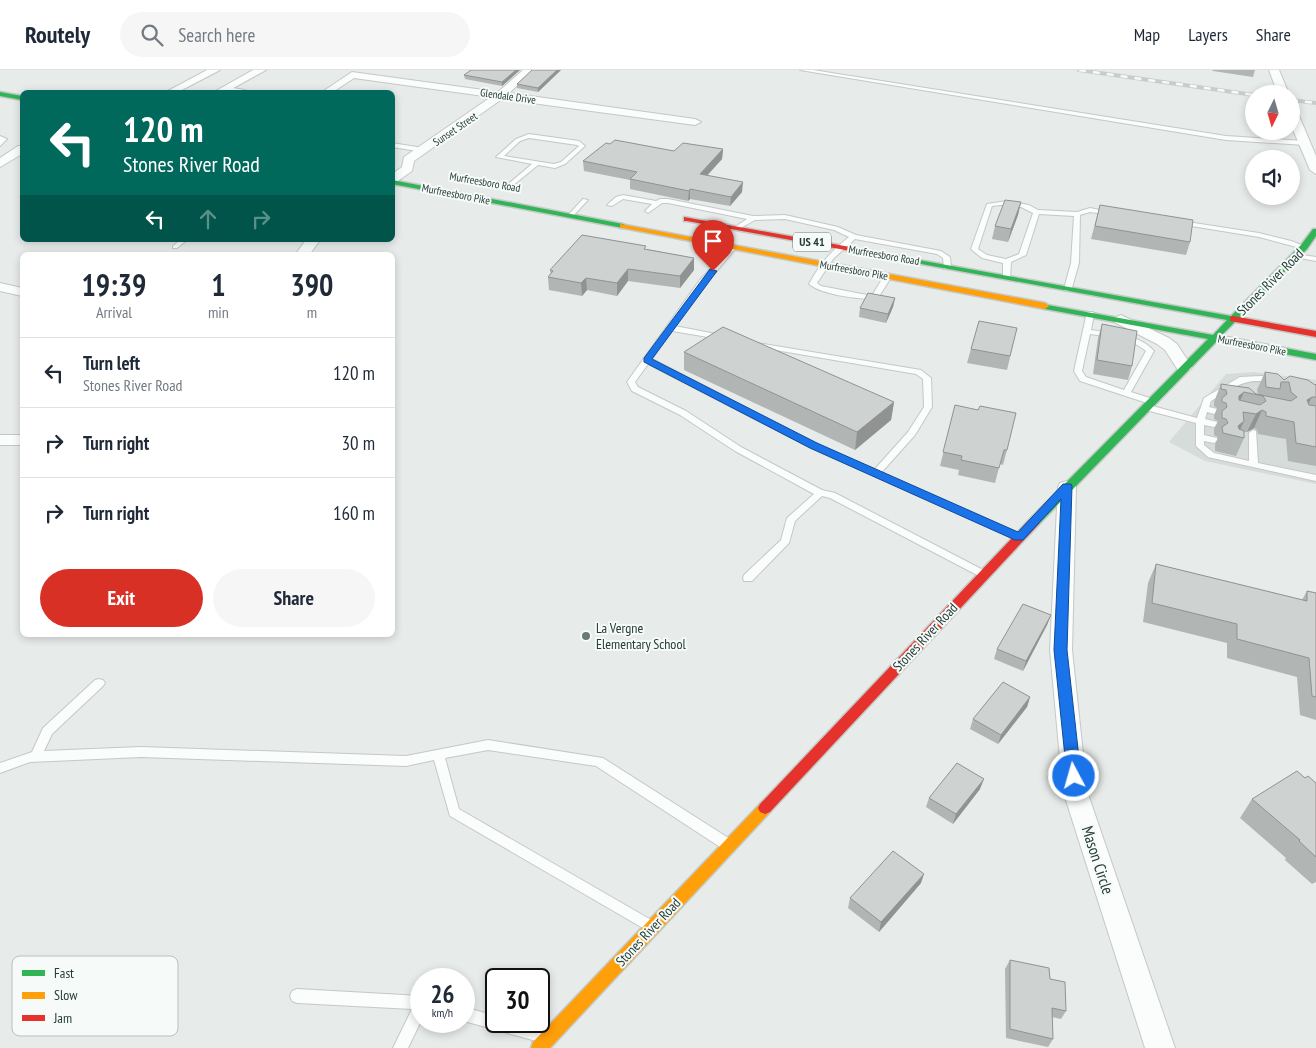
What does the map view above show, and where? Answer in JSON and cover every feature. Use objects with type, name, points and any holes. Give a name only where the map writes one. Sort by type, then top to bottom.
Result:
[{"type":"main road","points":[[0,94],[20,98]]},
{"type":"main road","points":[[395,166],[413,169]]},
{"type":"main road","name":"Murfreesboro Pike","points":[[395,182],[1316,357]]},
{"type":"main road","name":"Murfreesboro Road","points":[[504,185],[528,190]]},
{"type":"main road","name":"Murfreesboro Road","points":[[593,201],[652,207],[670,216],[1316,334]]},
{"type":"main road","name":"Stones River Road","points":[[544,1043],[1067,486],[1213,337],[1300,252],[1316,231]]},
{"type":"street","points":[[175,90],[215,70]]},
{"type":"street","points":[[225,90],[262,70]]},
{"type":"street","name":"Sunset Street","points":[[413,169],[408,160],[502,96],[529,70]]},
{"type":"street","points":[[1274,70],[1280,85]]},
{"type":"street","name":"Glendale Drive","points":[[330,90],[352,75],[695,122]]},
{"type":"street","points":[[1300,132],[1316,170]]},
{"type":"street","points":[[0,163],[20,150]]},
{"type":"street","points":[[395,179],[413,169]]},
{"type":"street","points":[[0,287],[20,292]]},
{"type":"street","points":[[1119,319],[1163,341],[1171,347],[1184,367]]},
{"type":"street","points":[[0,440],[20,440]]},
{"type":"street","name":"Mason Circle","points":[[1067,486],[1061,650],[1075,791],[1160,1048]]},
{"type":"lane","points":[[803,70],[1226,138],[1305,144]]},
{"type":"lane","points":[[504,185],[536,164],[555,166],[563,163],[583,144],[530,136],[518,140],[499,157],[536,164]]},
{"type":"lane","points":[[0,138],[4,139],[0,144]]},
{"type":"lane","points":[[395,145],[423,150]]},
{"type":"lane","points":[[571,215],[593,201]]},
{"type":"lane","points":[[652,207],[668,202],[753,218],[785,217],[836,228],[854,237],[939,252],[946,257],[947,267]]},
{"type":"lane","points":[[1036,212],[1022,255],[1007,261],[985,257],[974,249],[989,204],[995,202],[1032,208],[1036,212],[1077,214],[1090,210],[1119,214]]},
{"type":"lane","points":[[1068,289],[1075,263],[1077,214]]},
{"type":"lane","points":[[737,228],[753,218]]},
{"type":"lane","points":[[1177,223],[1247,232],[1276,238],[1316,259]]},
{"type":"lane","points":[[854,237],[839,247],[822,264],[813,284],[819,288],[867,297],[875,296],[888,276]]},
{"type":"lane","points":[[175,248],[182,242]]},
{"type":"lane","points":[[734,247],[702,283],[631,382],[635,389],[683,413],[738,449],[820,494],[832,495],[984,574]]},
{"type":"lane","points":[[1007,261],[1007,278]]},
{"type":"lane","points":[[1090,314],[1078,371],[1084,379],[1126,393],[1148,404],[1214,424]]},
{"type":"lane","points":[[671,328],[730,339]]},
{"type":"lane","points":[[1086,331],[1137,341],[1146,346],[1150,352],[1126,393]]},
{"type":"lane","points":[[749,343],[918,372],[927,378],[928,407],[912,433],[875,474]]},
{"type":"lane","points":[[647,360],[814,446],[1019,537]]},
{"type":"lane","points":[[1276,393],[1278,381],[1262,378],[1243,379],[1207,400],[1200,421],[1200,446],[1211,455],[1316,478]]},
{"type":"lane","points":[[1228,389],[1236,395]]},
{"type":"lane","points":[[1204,409],[1214,411]]},
{"type":"lane","points":[[1253,433],[1249,447],[1254,464]]},
{"type":"lane","points":[[1200,437],[1214,440]]},
{"type":"lane","points":[[748,578],[786,541],[790,520],[820,494]]},
{"type":"lane","points":[[36,757],[47,732],[100,683]]},
{"type":"lane","points":[[0,768],[28,757],[141,752],[406,760],[488,745],[599,761],[730,846]]},
{"type":"lane","points":[[438,754],[454,812],[652,928]]},
{"type":"lane","points":[[297,996],[410,1002]]},
{"type":"lane","points":[[475,1018],[544,1043]]},
{"type":"lane","points":[[400,1048],[410,1027]]},
{"type":"shaded area","points":[[1253,372],[1316,380],[1316,484],[1205,461],[1169,442],[1226,374]]},
{"type":"building","points":[[471,70],[516,70],[502,82],[464,75]]},
{"type":"building","points":[[532,70],[557,70],[538,88],[517,84]]},
{"type":"building","points":[[615,140],[674,151],[683,143],[723,149],[700,174],[743,182],[731,197],[630,179],[637,172],[583,161],[606,143],[610,144]]},
{"type":"building","points":[[1005,200],[1021,202],[1011,229],[995,226]]},
{"type":"building","points":[[1100,205],[1193,220],[1190,242],[1095,226]]},
{"type":"building","points":[[582,235],[646,246],[644,249],[694,258],[680,276],[628,269],[617,283],[586,278],[581,283],[548,277],[553,271],[550,270]]},
{"type":"building","points":[[868,293],[895,298],[888,314],[860,308]]},
{"type":"building","points":[[979,321],[1017,328],[1010,356],[971,349]]},
{"type":"building","points":[[1102,324],[1137,331],[1132,366],[1097,360]]},
{"type":"building","points":[[723,327],[894,402],[857,432],[684,352]]},
{"type":"building","points":[[1265,372],[1278,374],[1284,380],[1290,376],[1316,384],[1316,397],[1307,400],[1309,405],[1316,406],[1316,447],[1296,443],[1294,422],[1266,416],[1266,412],[1262,410],[1256,414],[1243,412],[1244,421],[1238,426],[1239,429],[1244,431],[1244,438],[1223,433],[1222,427],[1228,423],[1226,419],[1222,418],[1222,411],[1227,407],[1226,403],[1222,402],[1222,398],[1227,394],[1226,390],[1221,389],[1221,384],[1249,388],[1256,394],[1291,401],[1297,397],[1291,392],[1289,382],[1281,382],[1280,389],[1266,387]],"holes":[[[1244,392],[1263,396],[1266,401],[1260,405],[1239,400],[1239,396]]]},
{"type":"building","points":[[955,405],[978,410],[980,406],[1016,413],[1007,450],[1004,450],[999,468],[961,460],[962,456],[943,452]]},
{"type":"building","points":[[1156,564],[1307,601],[1307,591],[1316,593],[1316,697],[1312,696],[1309,658],[1237,639],[1237,624],[1152,603]]},
{"type":"building","points":[[1023,604],[1051,615],[1026,661],[997,649]]},
{"type":"building","points":[[1003,682],[1030,697],[1001,735],[973,719]]},
{"type":"building","points":[[957,763],[984,779],[956,814],[929,798]]},
{"type":"building","points":[[1297,771],[1305,778],[1308,776],[1316,783],[1316,857],[1300,840],[1252,799]]},
{"type":"building","points":[[893,851],[924,874],[881,922],[850,898]]},
{"type":"building","points":[[1010,960],[1049,968],[1050,979],[1065,982],[1066,1011],[1052,1008],[1053,1039],[1010,1029]]},
{"type":"railway","points":[[1079,70],[1245,94]]},
{"type":"railway","points":[[1300,101],[1316,103]]},
{"type":"traffic: fast","points":[[0,94],[20,98]]},
{"type":"traffic: fast","points":[[395,183],[623,226]]},
{"type":"traffic: fast","points":[[1035,521],[1304,247],[1316,231]]},
{"type":"traffic: fast","points":[[916,261],[1233,319]]},
{"type":"traffic: fast","points":[[1045,306],[1316,357]]},
{"type":"traffic: slow","points":[[623,226],[1045,306]]},
{"type":"traffic: slow","points":[[539,1048],[765,808]]},
{"type":"traffic: jam","points":[[687,219],[916,261]]},
{"type":"traffic: jam","points":[[1233,319],[1316,334]]},
{"type":"traffic: jam","points":[[765,808],[1035,521]]},
{"type":"place","name":"La Vergne Elementary School","points":[[586,636]]},
{"type":"route","points":[[713,271],[702,283],[647,360],[814,446],[1019,537],[1067,486],[1061,650],[1074,776]]}]
